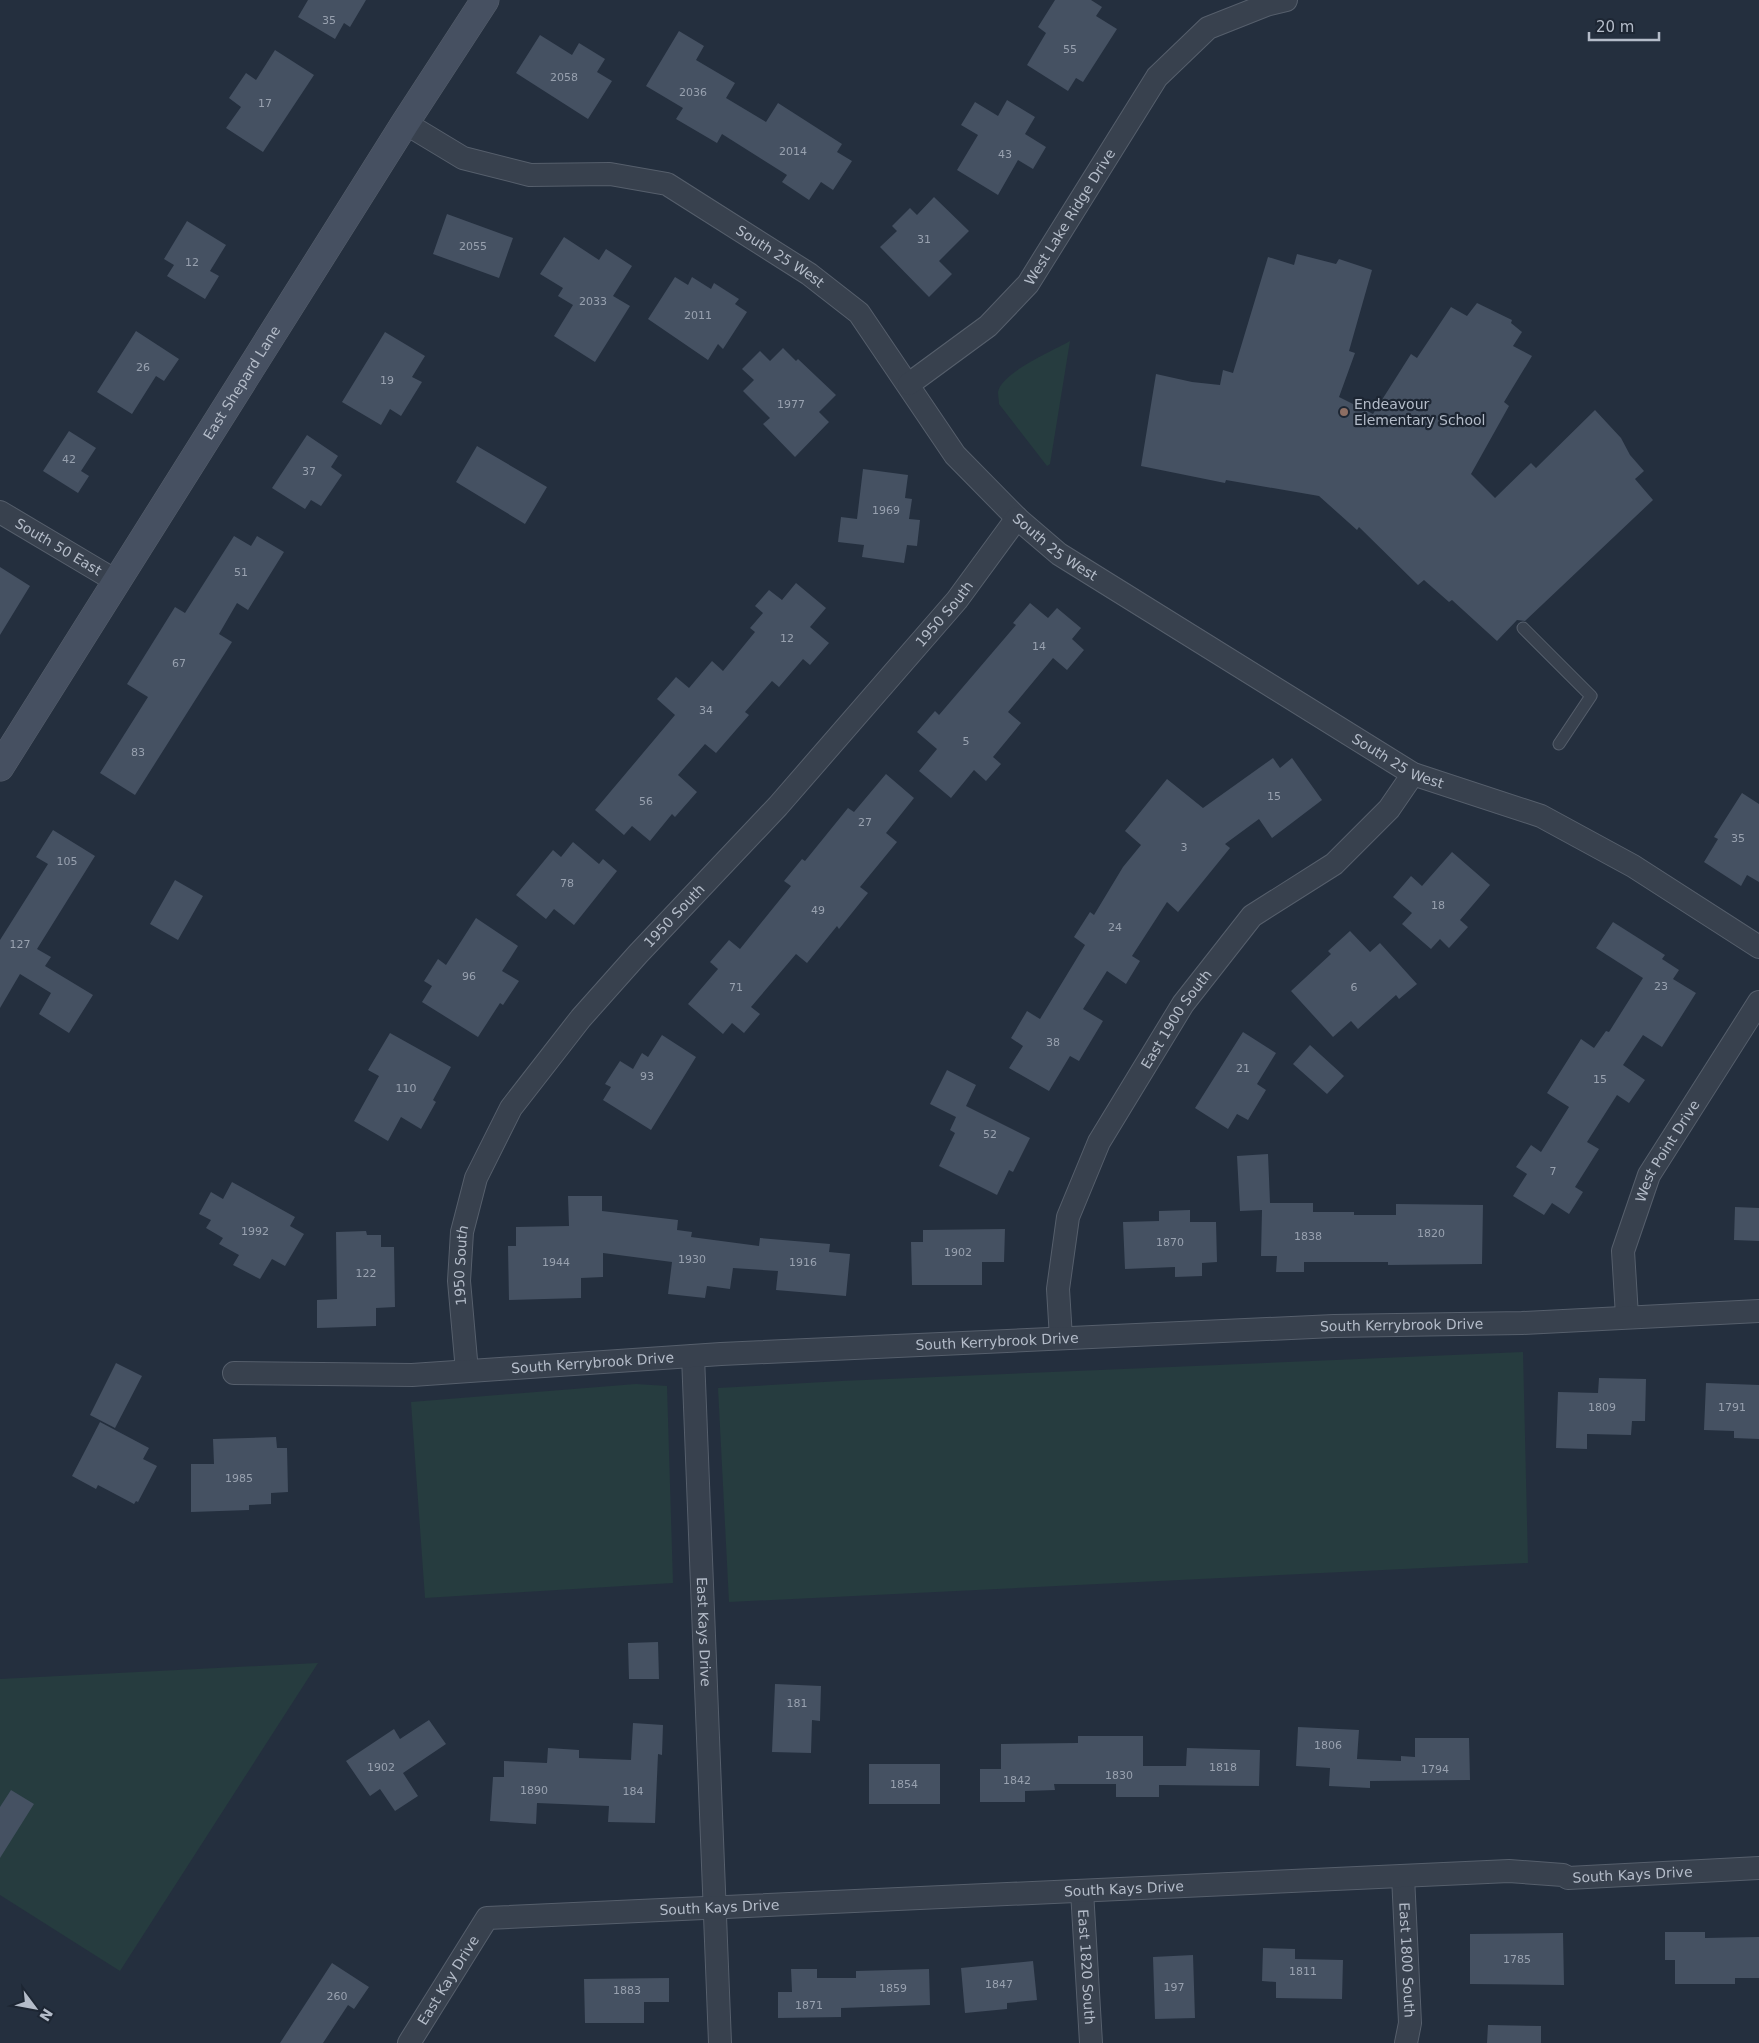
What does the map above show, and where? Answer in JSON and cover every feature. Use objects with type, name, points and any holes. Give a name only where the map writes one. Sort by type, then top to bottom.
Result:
[{"type":"street","name":"East Shepard Lane","points":[[0,766],[405,123],[486,0]]},
{"type":"street","name":"West Lake Ridge Drive","points":[[909,384],[988,326],[1028,284],[1157,77],[1208,28],[1266,5],[1286,0]]},
{"type":"street","name":"South 25 West","points":[[405,123],[463,158],[530,175],[610,174],[667,184],[809,274],[859,313],[909,384],[954,455],[1017,518],[1060,554],[1413,774],[1541,816],[1633,866],[1759,947]]},
{"type":"street","name":"South 50 East","points":[[0,512],[116,581]]},
{"type":"street","name":"1950 South","points":[[467,1371],[459,1281],[462,1232],[476,1178],[511,1108],[600,997],[778,806],[944,614],[1017,518]]},
{"type":"street","name":"East 1900 South","points":[[1061,1338],[1058,1289],[1068,1217],[1099,1142],[1183,1004],[1252,916],[1334,864],[1389,809],[1413,774]]},
{"type":"street","name":"West Point Drive","points":[[1627,1316],[1623,1250],[1649,1175],[1759,1002]]},
{"type":"street","name":"South Kerrybrook Drive","points":[[234,1373],[412,1375],[693,1356],[1061,1338],[1334,1326],[1522,1324],[1627,1316],[1759,1311]]},
{"type":"street","name":"East Kays Drive","points":[[693,1356],[713,1908],[720,2043]]},
{"type":"street","name":"South Kays Drive","points":[[487,1918],[1509,1871],[1568,1878],[1759,1868]]},
{"type":"street","name":"East 1800 South","points":[[1403,1876],[1410,2023],[1406,2043]]},
{"type":"street","name":"East 1820 South","points":[[1082,1890],[1091,2043]]},
{"type":"street","name":"East Kay Drive","points":[[409,2043],[487,1918]]},
{"type":"lane","points":[[1523,628],[1591,696],[1559,744]]},
{"type":"green space","points":[[1070,341],[1050,464],[1047,466],[999,404],[998,392],[1002,384],[1018,370]]},
{"type":"green space","points":[[1523,1352],[1528,1563],[729,1602],[718,1388]]},
{"type":"green space","points":[[636,1384],[667,1386],[673,1583],[425,1598],[411,1402]]},
{"type":"green space","points":[[318,1663],[120,1971],[0,1895],[0,1679]]},
{"type":"building","points":[[308,0],[366,0],[350,27],[344,23],[335,39],[298,17]]},
{"type":"building","points":[[1055,0],[1091,0],[1102,7],[1096,16],[1117,29],[1083,82],[1076,78],[1068,91],[1027,65],[1046,33],[1038,27]]},
{"type":"building","points":[[679,31],[704,46],[696,60],[735,83],[726,98],[766,122],[778,103],[842,144],[837,152],[852,161],[833,190],[821,182],[809,200],[782,182],[787,175],[722,134],[717,143],[676,119],[683,108],[646,86]]},
{"type":"building","points":[[540,35],[572,55],[579,43],[605,59],[597,72],[612,81],[588,119],[516,73]]},
{"type":"building","points":[[275,50],[314,75],[263,152],[226,128],[241,107],[229,98],[246,73],[256,80]]},
{"type":"building","points":[[1007,100],[1035,117],[1025,134],[1046,147],[1033,169],[1018,160],[998,195],[957,170],[978,135],[961,125],[975,102],[998,116]]},
{"type":"building","points":[[934,197],[969,231],[939,261],[952,274],[929,297],[880,247],[897,231],[892,226],[910,208],[917,215]]},
{"type":"building","points":[[447,214],[513,238],[499,278],[433,254]]},
{"type":"building","points":[[187,221],[226,245],[210,271],[219,276],[205,299],[167,276],[174,265],[164,259]]},
{"type":"building","points":[[564,237],[599,260],[606,249],[632,266],[613,296],[630,306],[595,362],[554,336],[573,305],[558,296],[563,288],[540,274]]},
{"type":"building","name":"Endeavour Elementary School","points":[[1297,254],[1336,264],[1339,259],[1372,270],[1349,351],[1355,353],[1339,397],[1373,414],[1411,354],[1417,358],[1451,307],[1467,316],[1477,303],[1512,320],[1511,323],[1522,332],[1513,346],[1532,356],[1504,402],[1509,406],[1471,474],[1495,498],[1531,463],[1536,468],[1595,410],[1621,438],[1630,455],[1644,471],[1635,479],[1653,500],[1525,621],[1517,620],[1497,641],[1452,600],[1449,602],[1424,580],[1418,585],[1359,527],[1357,530],[1319,496],[1226,480],[1225,483],[1141,466],[1156,374],[1192,382],[1220,385],[1223,370],[1233,373],[1268,257],[1294,265]]},
{"type":"building","points":[[675,277],[688,285],[692,277],[711,289],[714,283],[739,299],[735,304],[747,312],[723,349],[718,344],[708,360],[648,319]]},
{"type":"building","points":[[136,331],[179,359],[164,381],[156,376],[132,414],[97,392]]},
{"type":"building","points":[[385,332],[425,356],[412,377],[422,382],[401,416],[390,409],[381,425],[342,402]]},
{"type":"building","points":[[783,348],[796,361],[798,359],[836,395],[819,412],[829,422],[795,457],[763,424],[770,418],[743,391],[754,380],[742,369],[760,351],[770,361]]},
{"type":"building","points":[[69,431],[96,448],[81,471],[89,476],[78,493],[43,471]]},
{"type":"building","points":[[307,435],[338,456],[331,467],[342,475],[321,506],[311,500],[305,509],[272,488]]},
{"type":"building","points":[[477,446],[547,487],[525,524],[456,482]]},
{"type":"building","points":[[863,469],[908,475],[905,498],[912,499],[909,519],[920,520],[917,546],[907,545],[904,563],[862,557],[864,545],[838,542],[841,517],[857,519]]},
{"type":"building","points":[[234,536],[251,546],[257,536],[284,552],[248,610],[237,603],[219,634],[232,642],[135,795],[100,773],[148,697],[127,684],[175,607],[185,613]]},
{"type":"building","points":[[0,567],[30,586],[0,635]]},
{"type":"building","points":[[796,583],[826,608],[810,627],[829,643],[810,665],[803,659],[779,687],[772,681],[745,712],[749,715],[716,753],[705,744],[678,775],[697,792],[675,817],[672,814],[650,841],[632,826],[624,835],[595,810],[675,715],[657,699],[676,677],[689,688],[712,661],[723,671],[755,632],[750,628],[763,613],[755,606],[769,590],[782,600]]},
{"type":"building","points":[[1030,603],[1048,618],[1057,608],[1081,628],[1072,639],[1084,650],[1067,670],[1053,658],[1008,712],[1021,723],[993,757],[1001,764],[986,781],[974,770],[951,798],[919,771],[937,749],[917,732],[935,711],[939,715],[1016,625],[1013,623]]},
{"type":"building","points":[[1273,758],[1280,768],[1292,758],[1322,800],[1272,838],[1259,819],[1225,844],[1230,848],[1178,912],[1167,902],[1132,956],[1140,961],[1126,984],[1107,971],[1083,1009],[1103,1021],[1079,1061],[1070,1056],[1049,1091],[1009,1068],[1023,1046],[1011,1038],[1027,1011],[1040,1019],[1085,945],[1074,937],[1090,912],[1094,915],[1123,867],[1141,845],[1125,831],[1167,779],[1203,808]]},
{"type":"building","points":[[886,774],[914,798],[886,833],[897,842],[860,887],[868,893],[839,929],[837,926],[807,963],[796,954],[751,1007],[760,1014],[744,1033],[732,1023],[723,1034],[688,1004],[718,969],[710,962],[729,940],[740,949],[791,886],[784,881],[802,859],[805,861],[848,808],[854,812]]},
{"type":"building","points":[[1742,793],[1759,804],[1759,882],[1747,875],[1741,886],[1704,862],[1718,839],[1714,837]]},
{"type":"building","points":[[53,830],[95,856],[37,949],[51,957],[45,966],[93,995],[69,1033],[39,1014],[51,993],[20,974],[0,1008],[0,940],[48,864],[36,857]]},
{"type":"building","points":[[573,842],[599,864],[603,859],[617,871],[574,925],[554,909],[546,919],[516,895],[553,850],[561,857]]},
{"type":"building","points":[[1452,852],[1490,885],[1460,920],[1468,927],[1449,948],[1440,939],[1431,949],[1402,924],[1412,913],[1393,897],[1411,876],[1422,886]]},
{"type":"building","points":[[175,880],[203,896],[178,940],[150,924]]},
{"type":"building","points":[[476,918],[518,946],[502,971],[519,981],[503,1005],[500,1003],[478,1037],[422,1002],[432,986],[424,981],[438,959],[446,965]]},
{"type":"building","points":[[1613,922],[1665,955],[1662,959],[1679,970],[1673,979],[1696,993],[1662,1047],[1643,1035],[1623,1065],[1645,1080],[1629,1103],[1617,1095],[1587,1142],[1599,1149],[1575,1187],[1583,1192],[1569,1214],[1552,1203],[1544,1215],[1513,1196],[1527,1174],[1516,1167],[1531,1145],[1541,1152],[1569,1107],[1547,1093],[1581,1039],[1594,1048],[1606,1031],[1609,1032],[1643,978],[1596,948]]},
{"type":"building","points":[[1350,931],[1370,952],[1380,943],[1417,984],[1399,999],[1396,995],[1358,1029],[1351,1021],[1333,1037],[1291,991],[1331,954],[1328,951]]},
{"type":"building","points":[[1243,1032],[1276,1053],[1257,1084],[1266,1090],[1248,1120],[1237,1114],[1228,1129],[1195,1108]]},
{"type":"building","points":[[390,1033],[451,1067],[433,1100],[436,1102],[421,1129],[401,1117],[388,1141],[354,1121],[379,1076],[368,1070]]},
{"type":"building","points":[[662,1035],[696,1057],[651,1130],[603,1100],[611,1087],[605,1084],[620,1061],[633,1069],[642,1053],[648,1057]]},
{"type":"building","points":[[1310,1045],[1344,1076],[1327,1094],[1293,1064]]},
{"type":"building","points":[[947,1070],[976,1085],[966,1106],[1030,1138],[1013,1172],[1009,1170],[997,1195],[939,1166],[955,1133],[950,1130],[956,1117],[930,1104]]},
{"type":"building","points":[[1268,1154],[1270,1203],[1313,1203],[1313,1212],[1354,1212],[1354,1215],[1396,1215],[1396,1204],[1483,1205],[1482,1264],[1388,1265],[1388,1262],[1304,1262],[1304,1272],[1276,1272],[1277,1256],[1261,1256],[1262,1210],[1240,1211],[1237,1156]]},
{"type":"building","points":[[232,1182],[295,1217],[290,1226],[304,1234],[285,1266],[272,1259],[260,1279],[233,1265],[239,1255],[219,1244],[223,1238],[206,1228],[211,1220],[199,1214],[211,1192],[223,1199]]},
{"type":"building","points":[[568,1196],[602,1196],[602,1211],[678,1220],[677,1230],[692,1232],[691,1237],[759,1246],[760,1238],[830,1244],[829,1252],[850,1254],[846,1296],[776,1290],[778,1271],[733,1268],[730,1289],[707,1286],[705,1298],[668,1294],[672,1262],[603,1253],[603,1277],[581,1278],[581,1298],[509,1300],[508,1246],[516,1246],[516,1227],[569,1226]]},
{"type":"building","points":[[1735,1207],[1759,1208],[1759,1241],[1734,1240]]},
{"type":"building","points":[[1190,1210],[1190,1222],[1216,1222],[1217,1262],[1202,1263],[1202,1276],[1175,1277],[1175,1267],[1125,1269],[1123,1222],[1159,1221],[1159,1211]]},
{"type":"building","points":[[1005,1229],[1004,1262],[982,1262],[982,1285],[912,1285],[911,1242],[923,1242],[923,1230]]},
{"type":"building","points":[[366,1231],[367,1235],[381,1235],[381,1247],[394,1247],[395,1307],[376,1308],[376,1326],[317,1328],[317,1300],[337,1299],[336,1232]]},
{"type":"building","points":[[116,1363],[142,1376],[115,1428],[90,1415]]},
{"type":"building","points":[[1599,1378],[1646,1379],[1645,1421],[1632,1421],[1631,1435],[1587,1434],[1587,1449],[1556,1448],[1558,1392],[1598,1393]]},
{"type":"building","points":[[1706,1383],[1759,1385],[1759,1439],[1734,1438],[1734,1431],[1704,1430]]},
{"type":"building","points":[[100,1422],[149,1448],[143,1459],[157,1466],[138,1502],[136,1501],[134,1504],[98,1485],[96,1489],[72,1476]]},
{"type":"building","points":[[276,1437],[277,1448],[287,1448],[288,1492],[271,1493],[271,1504],[249,1505],[249,1510],[191,1512],[191,1464],[214,1464],[213,1439]]},
{"type":"building","points":[[658,1642],[659,1679],[629,1679],[628,1643]]},
{"type":"building","points":[[775,1684],[821,1686],[820,1721],[812,1720],[811,1753],[772,1752]]},
{"type":"building","points":[[429,1720],[446,1744],[403,1773],[418,1796],[395,1811],[380,1789],[370,1796],[346,1761],[394,1729],[400,1739]]},
{"type":"building","points":[[633,1723],[663,1725],[662,1755],[658,1754],[655,1823],[608,1822],[609,1806],[537,1803],[536,1824],[490,1821],[493,1777],[504,1777],[504,1761],[547,1763],[548,1748],[579,1750],[579,1758],[631,1760]]},
{"type":"building","points":[[1298,1727],[1359,1730],[1357,1759],[1401,1761],[1401,1756],[1415,1757],[1415,1738],[1469,1738],[1470,1780],[1370,1781],[1370,1788],[1329,1786],[1330,1768],[1296,1766]]},
{"type":"building","points":[[1078,1736],[1143,1736],[1143,1766],[1186,1766],[1187,1748],[1260,1750],[1259,1786],[1159,1785],[1159,1797],[1116,1797],[1116,1784],[1054,1784],[1055,1790],[1025,1791],[1025,1802],[980,1802],[980,1769],[1001,1769],[1001,1744],[1078,1743]]},
{"type":"building","points":[[869,1764],[940,1764],[940,1804],[869,1804]]},
{"type":"building","points":[[11,1790],[34,1804],[0,1858],[0,1807]]},
{"type":"building","points":[[1665,1932],[1705,1932],[1705,1938],[1759,1937],[1759,1978],[1735,1978],[1735,1984],[1675,1984],[1675,1960],[1665,1960]]},
{"type":"building","points":[[1563,1933],[1564,1985],[1470,1984],[1470,1934]]},
{"type":"building","points":[[1263,1948],[1295,1949],[1295,1959],[1343,1960],[1342,1999],[1276,1998],[1276,1982],[1262,1981]]},
{"type":"building","points":[[1193,1955],[1195,2018],[1155,2019],[1153,1957]]},
{"type":"building","points":[[1033,1961],[1037,2000],[1007,2003],[1007,2009],[965,2013],[961,1968]]},
{"type":"building","points":[[332,1963],[369,1987],[354,2009],[348,2005],[323,2043],[280,2043]]},
{"type":"building","points":[[791,1969],[817,1969],[817,1978],[856,1978],[856,1971],[929,1969],[930,2005],[841,2008],[841,2017],[778,2018],[778,1992],[792,1992]]},
{"type":"building","points":[[669,1978],[669,2002],[644,2002],[644,2023],[585,2023],[584,1979]]},
{"type":"building","points":[[1488,2025],[1541,2026],[1541,2043],[1487,2043]]},
{"type":"place","name":"Endeavour Elementary School","points":[[1344,412]]}]
